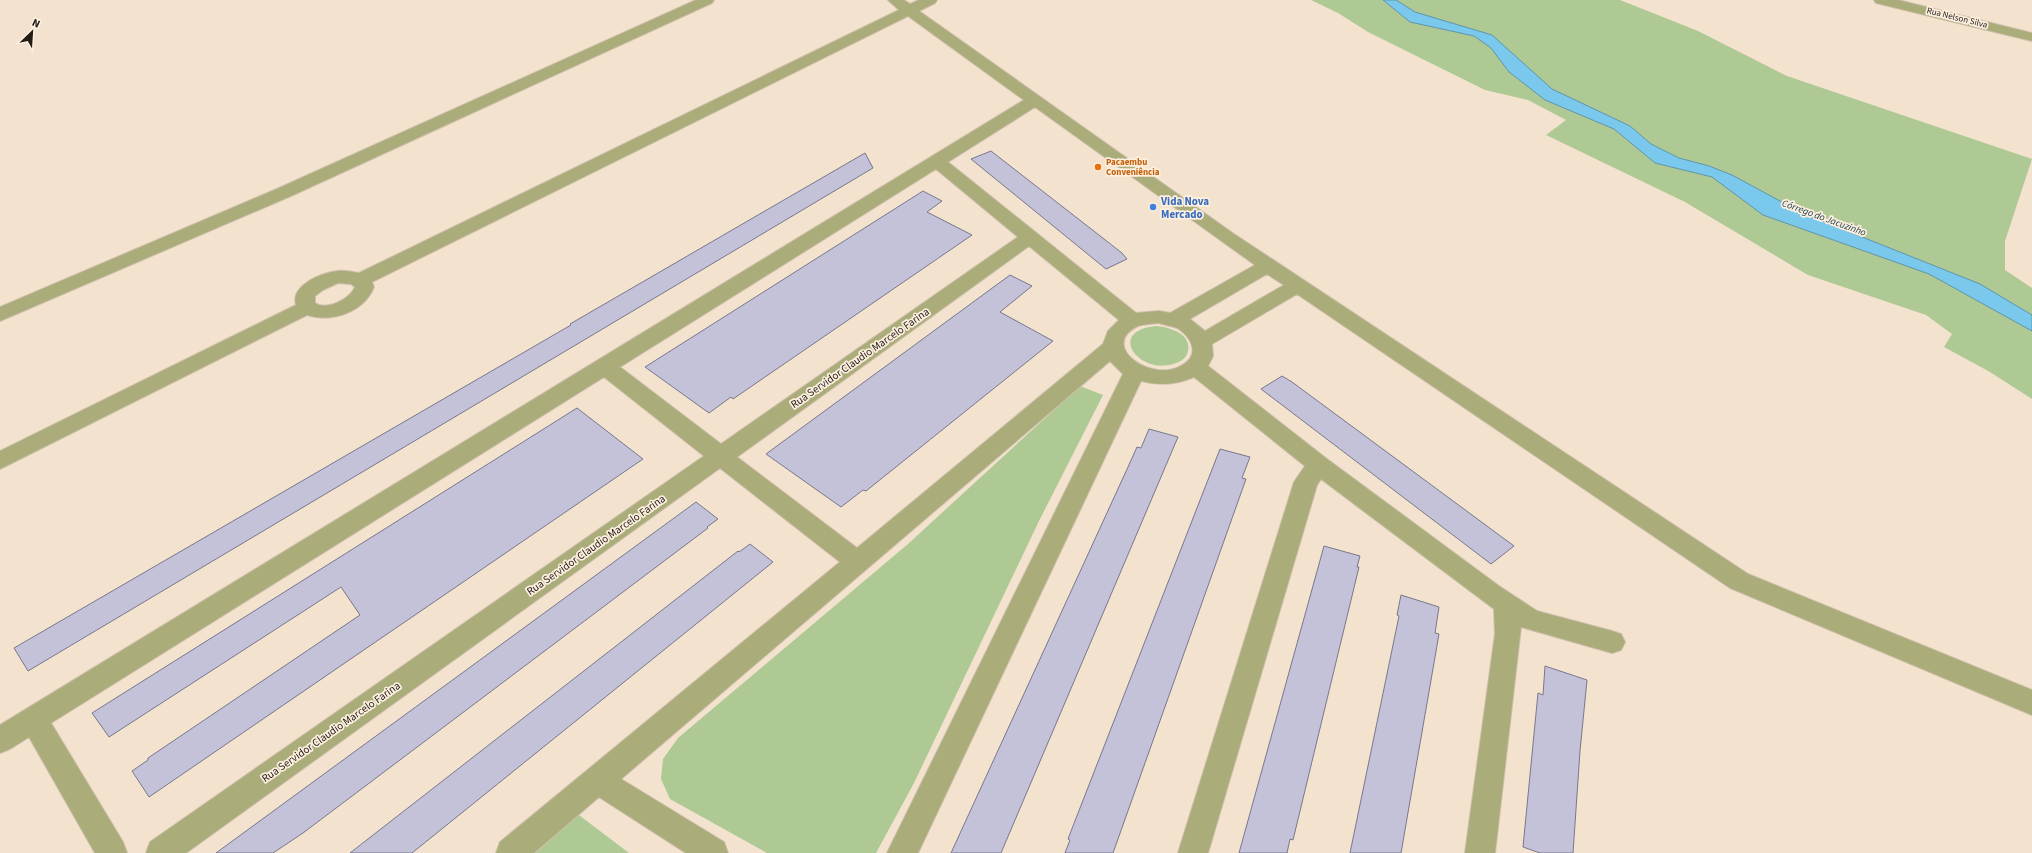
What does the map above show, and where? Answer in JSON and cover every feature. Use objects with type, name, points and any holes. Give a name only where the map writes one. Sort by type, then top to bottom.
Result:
[{"type":"street","points":[[0,315],[285,192],[707,0]]},
{"type":"street","points":[[361,280],[902,5],[930,0]]},
{"type":"street","name":"Rua Nelson Silva","points":[[1881,0],[2032,37]]},
{"type":"street","points":[[902,5],[1034,101],[1267,266],[1739,581],[2032,703]]},
{"type":"street","points":[[0,740],[1034,101]]},
{"type":"street","points":[[936,161],[1133,321]]},
{"type":"street","name":"Rua Servidor Claudio Marcelo Farina","points":[[161,853],[1030,237]]},
{"type":"street","points":[[1173,320],[1267,266]]},
{"type":"street","points":[[338,277],[355,278],[361,280],[364,284],[365,290],[362,295],[349,306],[335,311],[320,313],[306,308],[303,304],[303,299],[306,293],[320,283],[338,277]]},
{"type":"street","points":[[1202,341],[1297,286]]},
{"type":"street","points":[[0,461],[306,308]]},
{"type":"street","points":[[1160,317],[1173,320],[1185,325],[1195,332],[1202,341],[1204,350],[1201,359],[1195,367],[1184,373],[1171,377],[1157,377],[1134,371],[1120,361],[1114,352],[1113,347],[1116,334],[1123,326],[1133,321],[1146,318],[1160,317]]},
{"type":"street","points":[[511,853],[1113,347]]},
{"type":"street","points":[[604,366],[857,562]]},
{"type":"street","points":[[1195,367],[1319,465],[1507,605],[1530,620],[1612,642]]},
{"type":"street","points":[[902,853],[1134,371]]},
{"type":"street","points":[[1193,853],[1306,482],[1319,465]]},
{"type":"street","points":[[1480,853],[1508,634],[1507,605]]},
{"type":"street","points":[[34,719],[112,853]]},
{"type":"street","points":[[597,780],[713,853]]},
{"type":"green space","points":[[1311,0],[1620,0],[1698,31],[1787,76],[2032,159],[2005,241],[2005,270],[2032,288],[2032,399],[1990,372],[1944,347],[1952,334],[1926,315],[1808,275],[1685,202],[1546,135],[1566,120],[1528,100],[1485,90],[1368,32],[1338,13]]},
{"type":"green space","points":[[1156,326],[1167,328],[1183,335],[1188,345],[1188,351],[1187,355],[1182,360],[1163,366],[1151,364],[1140,359],[1133,352],[1130,344],[1133,336],[1141,330]]},
{"type":"green space","points":[[1080,386],[1103,395],[1039,521],[914,783],[876,853],[767,853],[670,799],[661,779],[663,759],[678,738],[908,544]]},
{"type":"green space","points":[[567,806],[629,853],[516,853]]},
{"type":"water","points":[[1383,0],[1396,0],[1415,12],[1492,35],[1552,89],[1630,126],[1651,144],[1679,158],[1709,166],[1732,175],[1802,213],[1980,284],[2032,315],[2032,331],[1929,274],[1763,215],[1712,177],[1655,163],[1614,129],[1545,100],[1509,72],[1491,48],[1474,36],[1410,22]]},
{"type":"building","points":[[991,151],[1122,253],[1127,259],[1106,269],[971,159]]},
{"type":"building","points":[[865,153],[873,168],[28,671],[14,648],[571,325],[570,324]]},
{"type":"building","points":[[923,191],[942,201],[927,212],[972,235],[733,399],[731,397],[709,413],[645,367]]},
{"type":"building","points":[[1010,275],[1032,286],[1000,312],[1053,341],[866,491],[863,490],[841,507],[766,454]]},
{"type":"building","points":[[1282,376],[1514,546],[1491,564],[1261,389]]},
{"type":"building","points":[[577,408],[643,459],[149,797],[132,771],[148,760],[148,758],[360,615],[341,587],[109,737],[92,713]]},
{"type":"building","points":[[1149,429],[1178,437],[1001,853],[951,853],[1137,447],[1141,448]]},
{"type":"building","points":[[1220,449],[1250,457],[1242,478],[1246,479],[1113,853],[1065,853],[1070,840],[1068,839]]},
{"type":"building","points":[[696,502],[718,519],[303,833],[273,853],[216,853]]},
{"type":"building","points":[[750,544],[773,562],[412,853],[350,853],[738,551],[739,552]]},
{"type":"building","points":[[1324,546],[1360,556],[1357,567],[1359,567],[1293,840],[1290,839],[1287,853],[1239,853]]},
{"type":"building","points":[[1401,595],[1439,607],[1435,633],[1439,634],[1401,853],[1350,853],[1399,616],[1397,615]]},
{"type":"building","points":[[1545,666],[1587,680],[1580,751],[1573,853],[1540,853],[1523,847],[1538,693],[1543,695]]},
{"type":"place","name":"Pacaembu Conveniência","points":[[1098,167]]},
{"type":"place","name":"Vida Nova Mercado","points":[[1153,207]]},
{"type":"water label","name":"Córrego do Jacuzinho","points":[[1824,218]]}]
